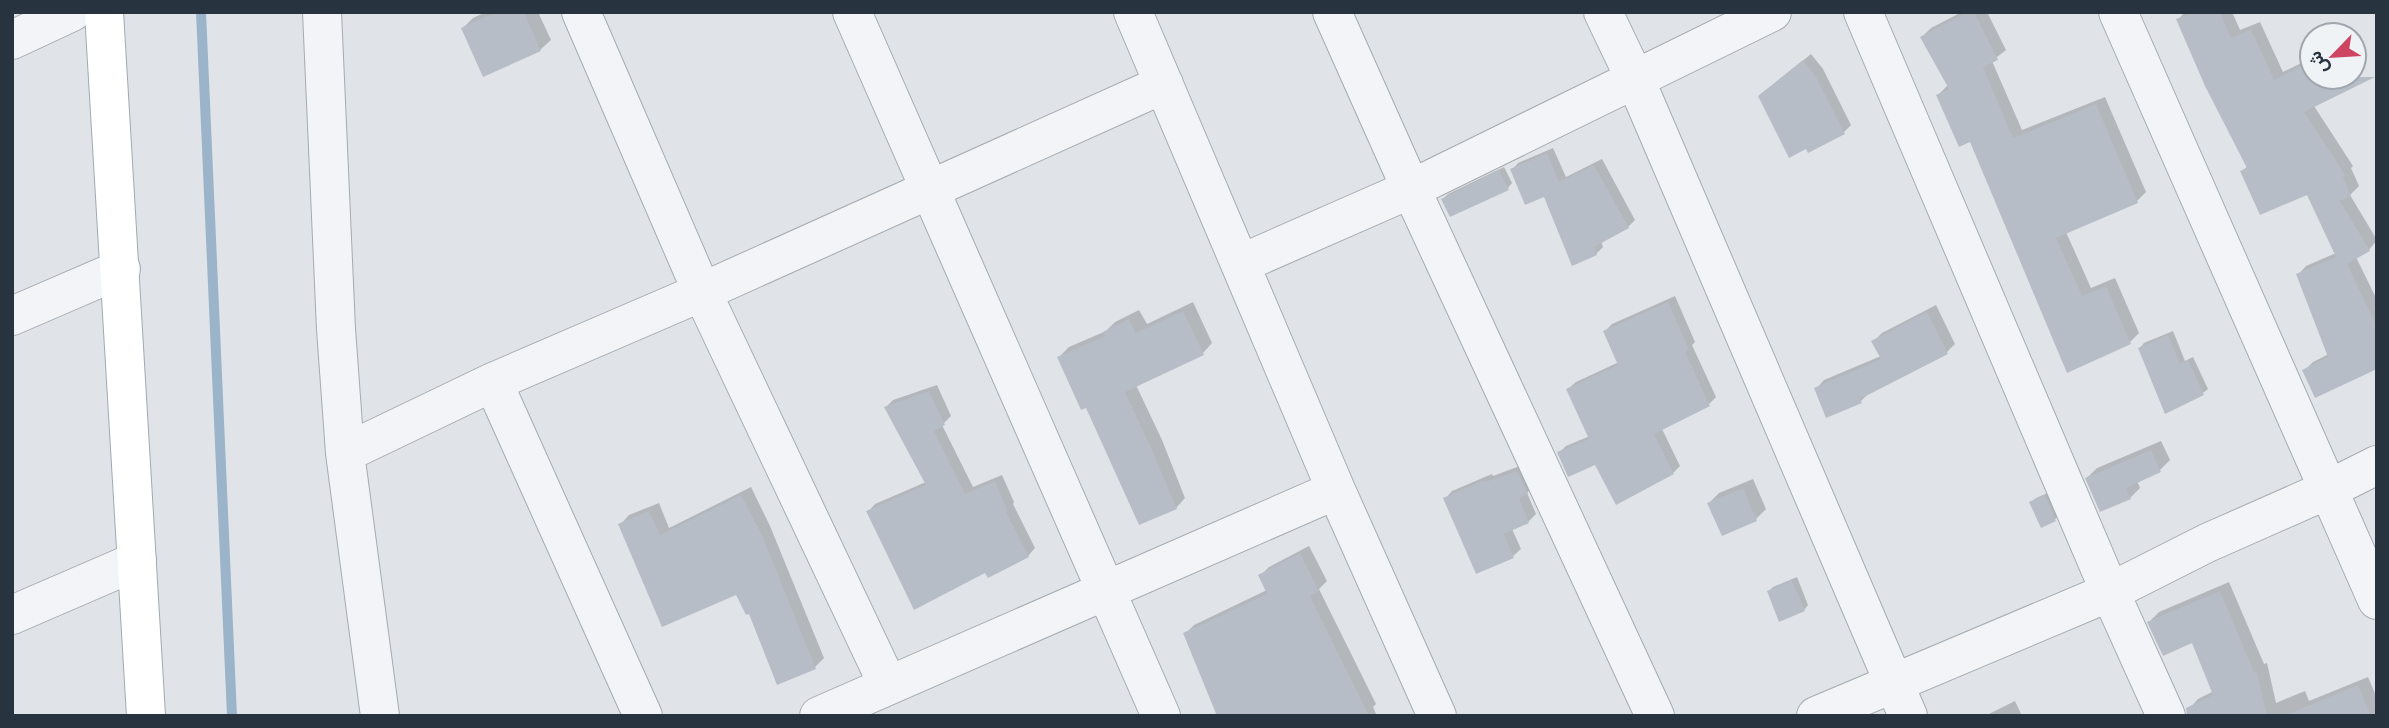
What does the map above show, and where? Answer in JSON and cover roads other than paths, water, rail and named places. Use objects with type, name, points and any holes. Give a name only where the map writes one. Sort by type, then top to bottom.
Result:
[{"type":"main road","points":[[104,12],[146,716]]},
{"type":"street","points":[[12,40],[72,12]]},
{"type":"street","points":[[322,12],[336,329],[345,453],[380,716]]},
{"type":"street","points":[[581,12],[702,292],[888,685]]},
{"type":"street","points":[[852,12],[1161,716]]},
{"type":"street","points":[[1133,12],[1336,490],[1437,716]]},
{"type":"street","points":[[1332,12],[1655,716]]},
{"type":"street","points":[[1603,12],[1635,79],[1901,700]]},
{"type":"street","points":[[1240,264],[1411,189],[1772,12]]},
{"type":"street","points":[[1863,12],[2110,592],[2166,716]]},
{"type":"street","points":[[2118,12],[2377,600]]},
{"type":"street","points":[[345,453],[493,382],[702,292],[1164,84]]},
{"type":"street","points":[[12,316],[121,270]]},
{"type":"street","points":[[493,382],[643,716]]},
{"type":"street","points":[[1816,716],[1901,700],[2207,543],[2377,465]]},
{"type":"street","points":[[819,716],[1336,490]]},
{"type":"street","points":[[12,615],[137,561]]},
{"type":"waterway","points":[[201,12],[232,716]]}]
